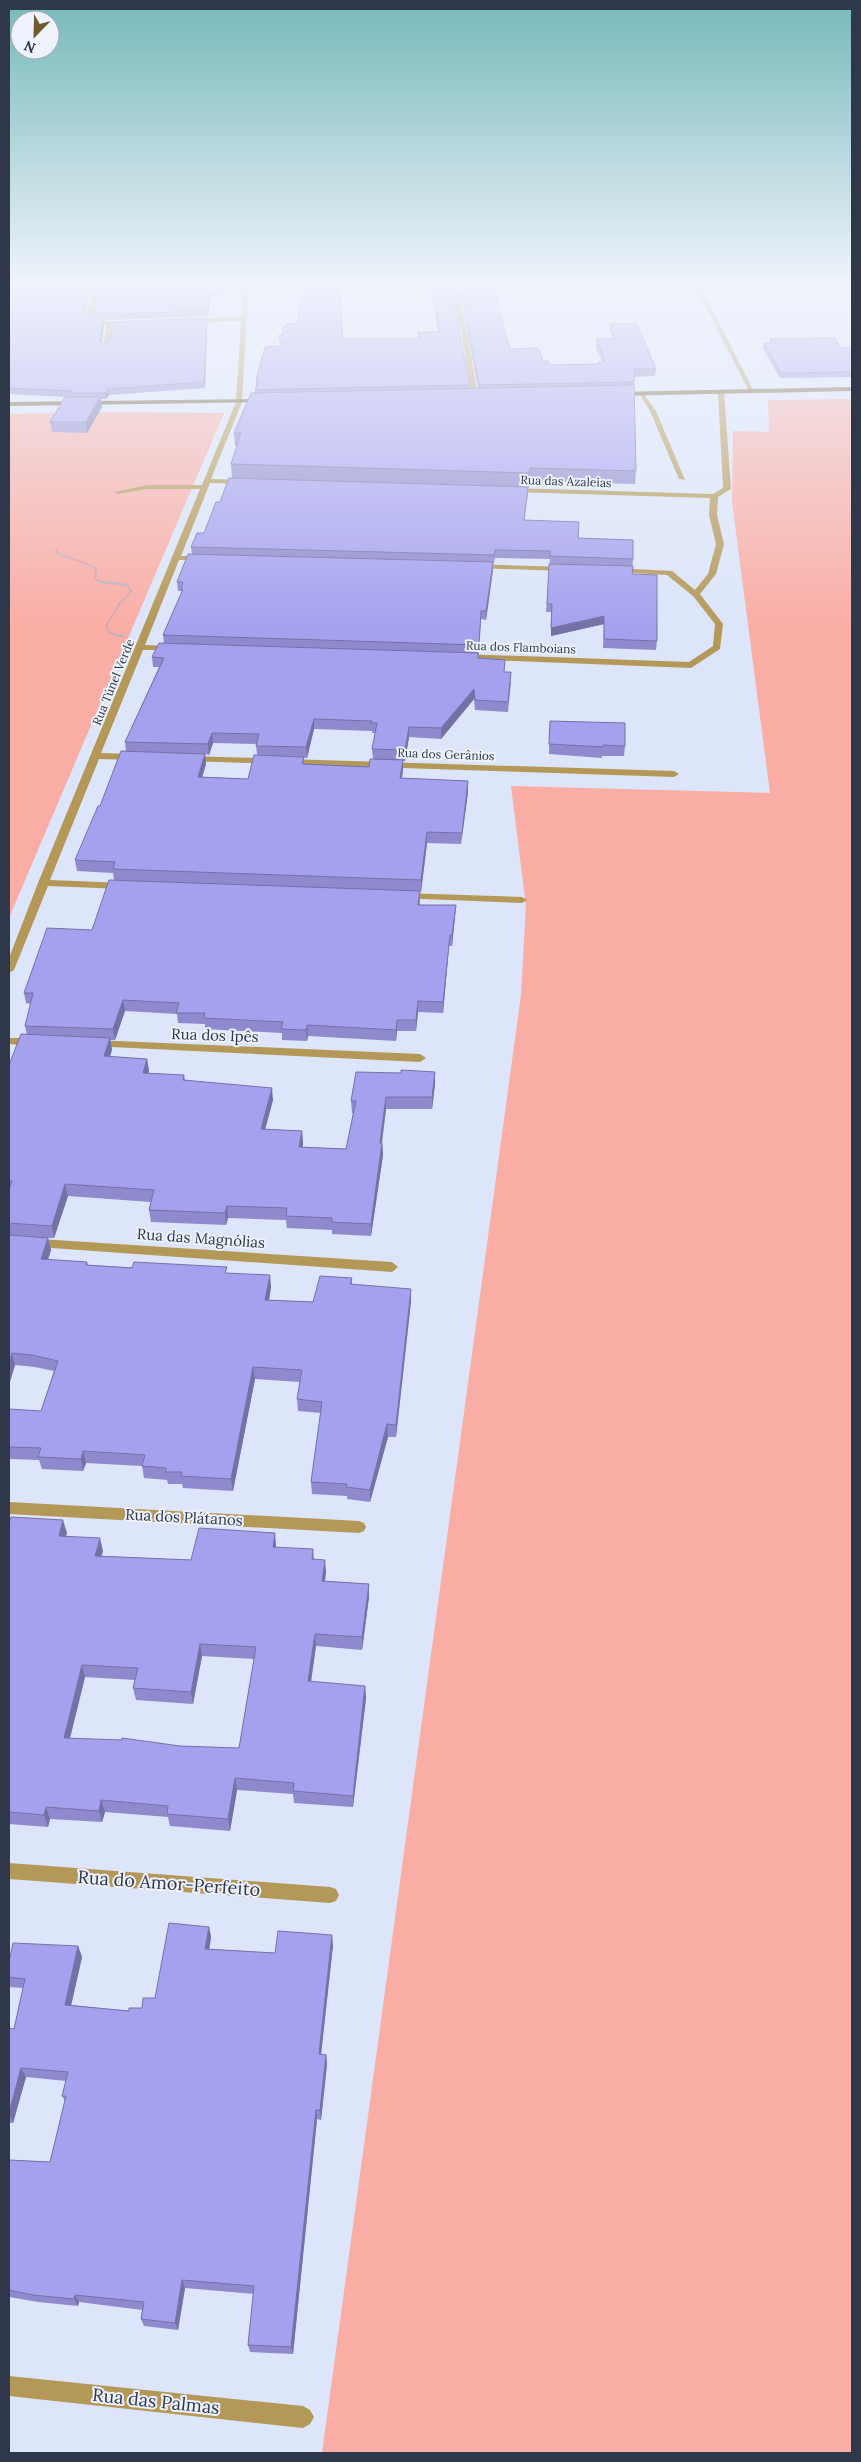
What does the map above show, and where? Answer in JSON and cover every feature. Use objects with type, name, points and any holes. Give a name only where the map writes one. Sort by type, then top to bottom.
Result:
[{"type":"main road","points":[[9,404],[276,401]]},
{"type":"street","name":"Rua Túnel Verde","points":[[9,970],[177,558],[239,398]]},
{"type":"street","points":[[644,398],[653,411],[683,479]]},
{"type":"street","points":[[605,570],[668,573],[696,594],[712,574],[720,544],[713,515],[714,496],[727,490],[721,398]]},
{"type":"street","points":[[118,492],[148,487],[257,483]]},
{"type":"street","name":"Rua das Azaleias","points":[[505,490],[714,496]]},
{"type":"street","points":[[177,558],[206,558]]},
{"type":"street","points":[[466,566],[575,569]]},
{"type":"street","name":"Rua dos Flamboians","points":[[455,657],[691,665],[717,647],[720,624],[696,594]]},
{"type":"street","points":[[142,644],[180,648]]},
{"type":"street","points":[[97,756],[147,758]]},
{"type":"street","name":"Rua dos Gerânios","points":[[176,759],[674,774]]},
{"type":"street","points":[[43,883],[133,886]]},
{"type":"street","points":[[393,895],[522,900]]},
{"type":"street","points":[[9,1041],[48,1042]]},
{"type":"street","name":"Rua dos Ipês","points":[[77,1044],[420,1058]]},
{"type":"street","name":"Rua das Magnólias","points":[[9,1241],[392,1267]]},
{"type":"street","name":"Rua dos Plátanos","points":[[9,1508],[359,1526]]},
{"type":"street","name":"Rua do Amor-Perfeito","points":[[9,1871],[330,1894]]},
{"type":"street","name":"Rua das Palmas","points":[[9,2386],[303,2417]]},
{"type":"path","points":[[57,549],[56,552],[60,556],[90,563],[96,569],[95,578],[101,582],[127,585],[131,591],[116,607],[112,618],[106,626],[110,633],[142,644]]},
{"type":"shaded area","points":[[852,399],[852,2453],[322,2453],[521,995],[526,906],[511,786],[770,793],[732,502],[733,431],[769,432],[768,400]]},
{"type":"shaded area","points":[[103,412],[224,413],[9,918],[9,414]]},
{"type":"building","points":[[64,398],[99,398],[86,422],[50,422]]},
{"type":"building","points":[[249,398],[634,398],[636,471],[530,468],[529,473],[231,464],[241,433],[234,433]]},
{"type":"building","points":[[229,478],[528,487],[524,520],[579,522],[578,538],[633,540],[633,559],[550,556],[550,551],[495,550],[494,555],[191,547],[197,533],[204,533],[216,502],[220,502]]},
{"type":"building","points":[[188,554],[493,562],[486,611],[481,611],[479,645],[163,635],[183,589],[181,589],[183,582],[177,582]]},
{"type":"building","points":[[549,564],[633,566],[632,574],[657,575],[657,641],[604,639],[604,616],[551,628],[552,604],[547,604]]},
{"type":"building","points":[[159,643],[478,653],[478,658],[505,660],[504,672],[511,672],[508,702],[475,700],[474,689],[441,728],[409,727],[405,750],[372,749],[377,723],[371,723],[372,721],[314,719],[306,747],[256,746],[259,734],[212,733],[208,744],[125,742],[164,658],[152,657]]},
{"type":"building","points":[[550,721],[625,723],[625,746],[603,745],[603,747],[549,744]]},
{"type":"building","points":[[121,751],[205,754],[198,777],[248,779],[254,755],[304,757],[302,764],[369,767],[370,759],[403,760],[400,778],[468,781],[462,833],[427,832],[421,880],[113,869],[115,862],[75,860],[98,806],[100,806]]},
{"type":"building","points":[[109,880],[420,891],[418,905],[456,905],[452,935],[450,935],[443,1002],[418,1001],[416,1020],[397,1020],[396,1030],[307,1025],[306,1030],[281,1029],[283,1022],[204,1018],[205,1013],[176,1013],[179,1003],[123,1000],[113,1029],[25,1026],[33,993],[24,993],[47,928],[92,930]]},
{"type":"building","points":[[21,1034],[110,1038],[104,1056],[147,1059],[143,1073],[184,1075],[183,1080],[272,1088],[261,1129],[302,1131],[299,1147],[346,1149],[356,1101],[351,1101],[356,1072],[401,1073],[401,1070],[435,1072],[432,1097],[386,1097],[371,1224],[332,1222],[332,1218],[286,1216],[287,1208],[227,1206],[225,1213],[149,1210],[154,1190],[65,1184],[52,1226],[9,1223],[9,1190],[12,1181],[9,1181],[9,1065]]},
{"type":"building","points":[[9,1235],[48,1238],[41,1259],[87,1262],[86,1265],[132,1268],[134,1262],[227,1267],[225,1273],[270,1275],[265,1300],[313,1302],[320,1276],[352,1278],[350,1284],[411,1289],[396,1425],[387,1424],[370,1490],[346,1487],[347,1484],[311,1482],[322,1402],[297,1399],[302,1370],[253,1367],[231,1479],[181,1476],[182,1472],[166,1472],[166,1468],[142,1466],[145,1455],[83,1451],[81,1459],[38,1457],[41,1448],[9,1447],[9,1409],[41,1411],[58,1361],[12,1353],[9,1363]]},
{"type":"building","points":[[11,1517],[63,1520],[59,1536],[100,1538],[95,1556],[191,1560],[199,1528],[275,1533],[273,1547],[313,1549],[312,1559],[325,1560],[322,1581],[369,1584],[362,1637],[315,1634],[308,1681],[365,1686],[353,1796],[293,1791],[294,1783],[235,1778],[228,1819],[167,1814],[168,1806],[101,1800],[99,1811],[46,1807],[44,1815],[9,1812],[9,1523]],"holes":[[[200,1644],[256,1647],[239,1748],[180,1746],[122,1738],[122,1740],[64,1738],[82,1665],[138,1668],[133,1688],[191,1692]]]},
{"type":"building","points":[[169,1923],[209,1927],[205,1949],[275,1953],[278,1931],[332,1935],[319,2054],[326,2055],[320,2110],[316,2110],[291,2347],[248,2345],[254,2286],[182,2280],[175,2323],[141,2319],[144,2302],[75,2295],[74,2299],[33,2295],[9,2290],[9,2160],[50,2162],[66,2096],[62,2096],[68,2072],[21,2068],[9,2113],[9,2028],[14,2029],[25,1979],[9,1977],[9,1962],[13,1943],[78,1946],[65,2005],[129,2011],[129,2008],[142,2008],[143,1998],[155,1998]]}]
